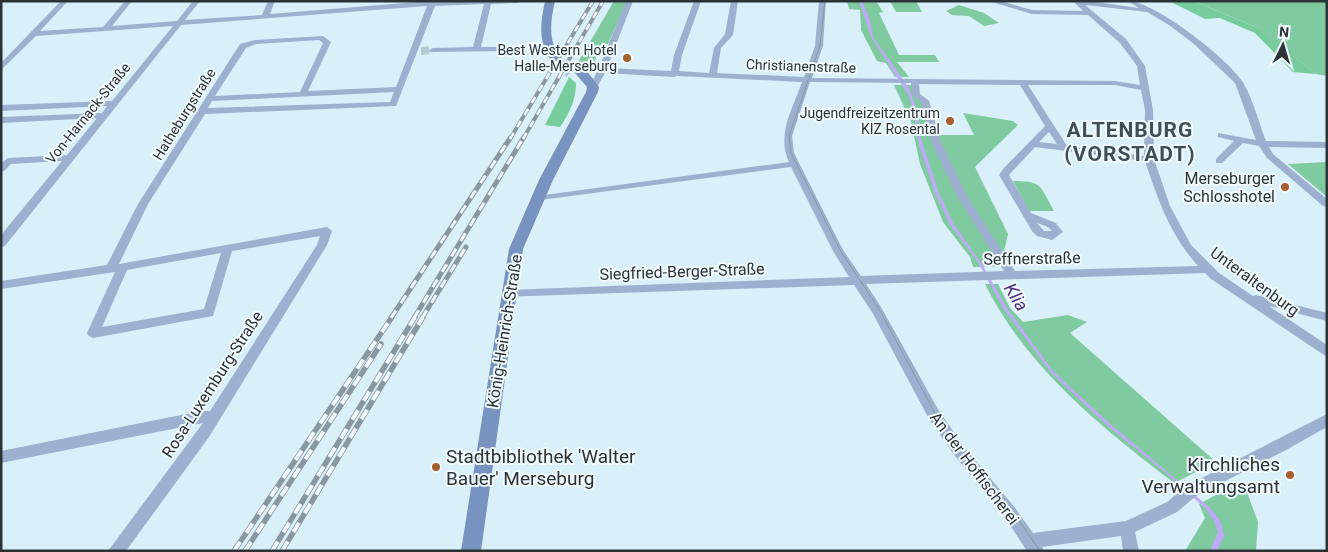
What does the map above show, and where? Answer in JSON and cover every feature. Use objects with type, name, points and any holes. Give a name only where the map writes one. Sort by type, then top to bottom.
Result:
[{"type":"main road","points":[[550,1],[544,34],[551,55],[558,57]]},
{"type":"main road","points":[[574,70],[585,87],[591,92]]},
{"type":"main road","name":"König-Heinrich-Straße","points":[[471,551],[516,249],[537,199],[584,111],[591,92]]},
{"type":"street","points":[[1,68],[65,1]]},
{"type":"street","points":[[106,28],[129,1]]},
{"type":"street","name":"Von-Harnack-Straße","points":[[1,243],[197,1]]},
{"type":"street","points":[[265,16],[272,1]]},
{"type":"street","points":[[328,11],[332,1]]},
{"type":"street","points":[[34,34],[432,3],[518,1]]},
{"type":"street","name":"König-Heinrich-Straße","points":[[591,92],[630,1]]},
{"type":"street","points":[[674,75],[678,55],[698,1]]},
{"type":"street","points":[[713,76],[715,50],[722,40],[729,35],[735,1]]},
{"type":"street","points":[[823,1],[819,46],[786,136],[787,147],[838,250],[857,281]]},
{"type":"street","points":[[991,1],[1032,12],[1091,13]]},
{"type":"street","points":[[1076,1],[1149,11]]},
{"type":"street","name":"Unteraltenburg","points":[[1076,1],[1123,41],[1140,66],[1149,110],[1149,159],[1162,200],[1175,228],[1187,247],[1206,269],[1327,352]]},
{"type":"street","points":[[1131,1],[1172,23],[1197,42],[1239,82],[1262,144],[1276,161],[1327,204]]},
{"type":"street","points":[[476,50],[488,2]]},
{"type":"street","points":[[203,111],[393,104],[417,51],[432,3]]},
{"type":"street","name":"Hatheburgstraße","points":[[228,248],[208,313],[94,333],[117,268],[143,204],[244,46],[255,42],[322,38],[327,42],[303,94]]},
{"type":"street","points":[[433,50],[514,49]]},
{"type":"street","name":"Christianenstraße","points":[[574,70],[808,80],[1115,84],[1145,88]]},
{"type":"street","points":[[913,82],[916,95],[925,101],[936,142],[963,198],[1012,275]]},
{"type":"street","points":[[1023,83],[1064,147]]},
{"type":"street","points":[[210,99],[399,89]]},
{"type":"street","points":[[1,108],[114,103]]},
{"type":"street","points":[[1,120],[105,115]]},
{"type":"street","points":[[1027,215],[1004,173],[1050,126]]},
{"type":"street","points":[[1221,135],[1262,144],[1302,146],[1327,144]]},
{"type":"street","points":[[1219,161],[1238,144],[1239,140]]},
{"type":"street","points":[[1033,144],[1149,159]]},
{"type":"street","points":[[1,170],[8,162],[70,158]]},
{"type":"street","points":[[537,199],[794,164]]},
{"type":"street","name":"Rosa-Luxemburg-Straße","points":[[116,551],[214,417],[322,245],[327,231],[228,248]]},
{"type":"street","points":[[1,285],[117,268],[228,248]]},
{"type":"street","name":"Seffnerstraße","points":[[857,281],[1206,269]]},
{"type":"street","name":"Siegfried-Berger-Straße","points":[[508,294],[857,281]]},
{"type":"street","name":"An der Hoffischerei","points":[[857,281],[884,323],[934,415],[960,452],[1011,514],[1033,546]]},
{"type":"street","points":[[1248,297],[1327,317]]},
{"type":"street","points":[[1,457],[202,417],[214,417]]},
{"type":"street","points":[[1033,546],[1128,528],[1172,507],[1191,491],[1281,446],[1327,420]]},
{"type":"street","points":[[1128,528],[1132,551]]},
{"type":"green space","points":[[614,1],[627,1],[608,44],[602,44],[594,62],[599,63],[598,65],[577,64]]},
{"type":"green space","points":[[847,1],[876,1],[883,12],[879,13],[899,55],[935,55],[939,62],[897,62],[909,77],[895,77],[886,63],[877,61],[861,30],[860,10],[849,9]]},
{"type":"green space","points":[[890,1],[916,1],[922,12],[896,12]]},
{"type":"green space","points":[[1169,1],[1193,1],[1258,28],[1316,74],[1293,72],[1255,33],[1220,18],[1205,19]]},
{"type":"green space","points":[[1193,1],[1327,1],[1327,76],[1316,74],[1256,27]]},
{"type":"green space","points":[[959,5],[984,13],[999,23],[984,26],[969,16],[952,15],[946,11]]},
{"type":"green space","points":[[569,77],[576,83],[575,95],[569,112],[560,127],[545,125]]},
{"type":"green space","points":[[894,85],[917,85],[916,92],[929,101],[938,135],[974,135],[963,113],[1013,121],[1018,125],[975,167],[1008,234],[1004,252],[1011,266],[973,267],[970,257],[943,222],[920,164],[911,122]]},
{"type":"green space","points":[[1327,162],[1327,197],[1288,164]]},
{"type":"green space","points":[[1013,181],[1030,182],[1040,187],[1054,211],[1029,211]]},
{"type":"green space","points":[[985,284],[998,284],[1010,308],[1023,322],[1068,315],[1087,322],[1070,333],[1216,462],[1174,483],[1093,418],[1044,369],[1002,314]]},
{"type":"green space","points":[[1240,482],[1248,495],[1258,522],[1256,551],[1185,551],[1205,518],[1199,504]]},
{"type":"shaded area","points":[[859,1],[862,1],[870,20],[873,37],[907,85],[912,96],[917,110],[920,136],[939,193],[954,225],[982,264],[1007,308],[1053,371],[1108,422],[1209,507],[1220,520],[1224,536],[1217,551],[1210,551],[1218,532],[1214,521],[1206,509],[1167,474],[1110,428],[1052,374],[1003,308],[978,262],[950,225],[935,193],[919,146],[909,96],[871,37]]},
{"type":"tunnel","points":[[421,51],[433,50]]},
{"type":"tunnel","points":[[556,60],[570,73]]},
{"type":"tram line","points":[[825,1],[820,46],[789,136],[791,153],[840,250],[879,309],[936,415],[962,451],[1013,512],[1040,551]]},
{"type":"railway","points":[[510,139],[593,1]]},
{"type":"railway","points":[[523,139],[603,1]]},
{"type":"railway","points":[[391,318],[511,137]]},
{"type":"railway","points":[[414,318],[524,137]]},
{"type":"railway","points":[[422,318],[466,247]]},
{"type":"railway","points":[[234,551],[392,317]]},
{"type":"railway","points":[[272,551],[415,317]]},
{"type":"railway","points":[[282,551],[423,317]]},
{"type":"railway","points":[[245,551],[381,344]]},
{"type":"place","name":"Best Western Hotel Halle-Merseburg","points":[[627,58]]},
{"type":"place","name":"Jugendfreizeitzentrum KIZ Rosental","points":[[950,121]]},
{"type":"place","name":"Merseburger Schlosshotel","points":[[1285,187]]},
{"type":"place","name":"Stadtbibliothek 'Walter Bauer' Merseburg","points":[[436,467]]},
{"type":"place","name":"Kirchliches Verwaltungsamt","points":[[1290,475]]},
{"type":"district","name":"ALTENBURG (VORSTADT)","points":[[1130,142]]},
{"type":"water label","name":"Klia","points":[[1016,297]]}]
